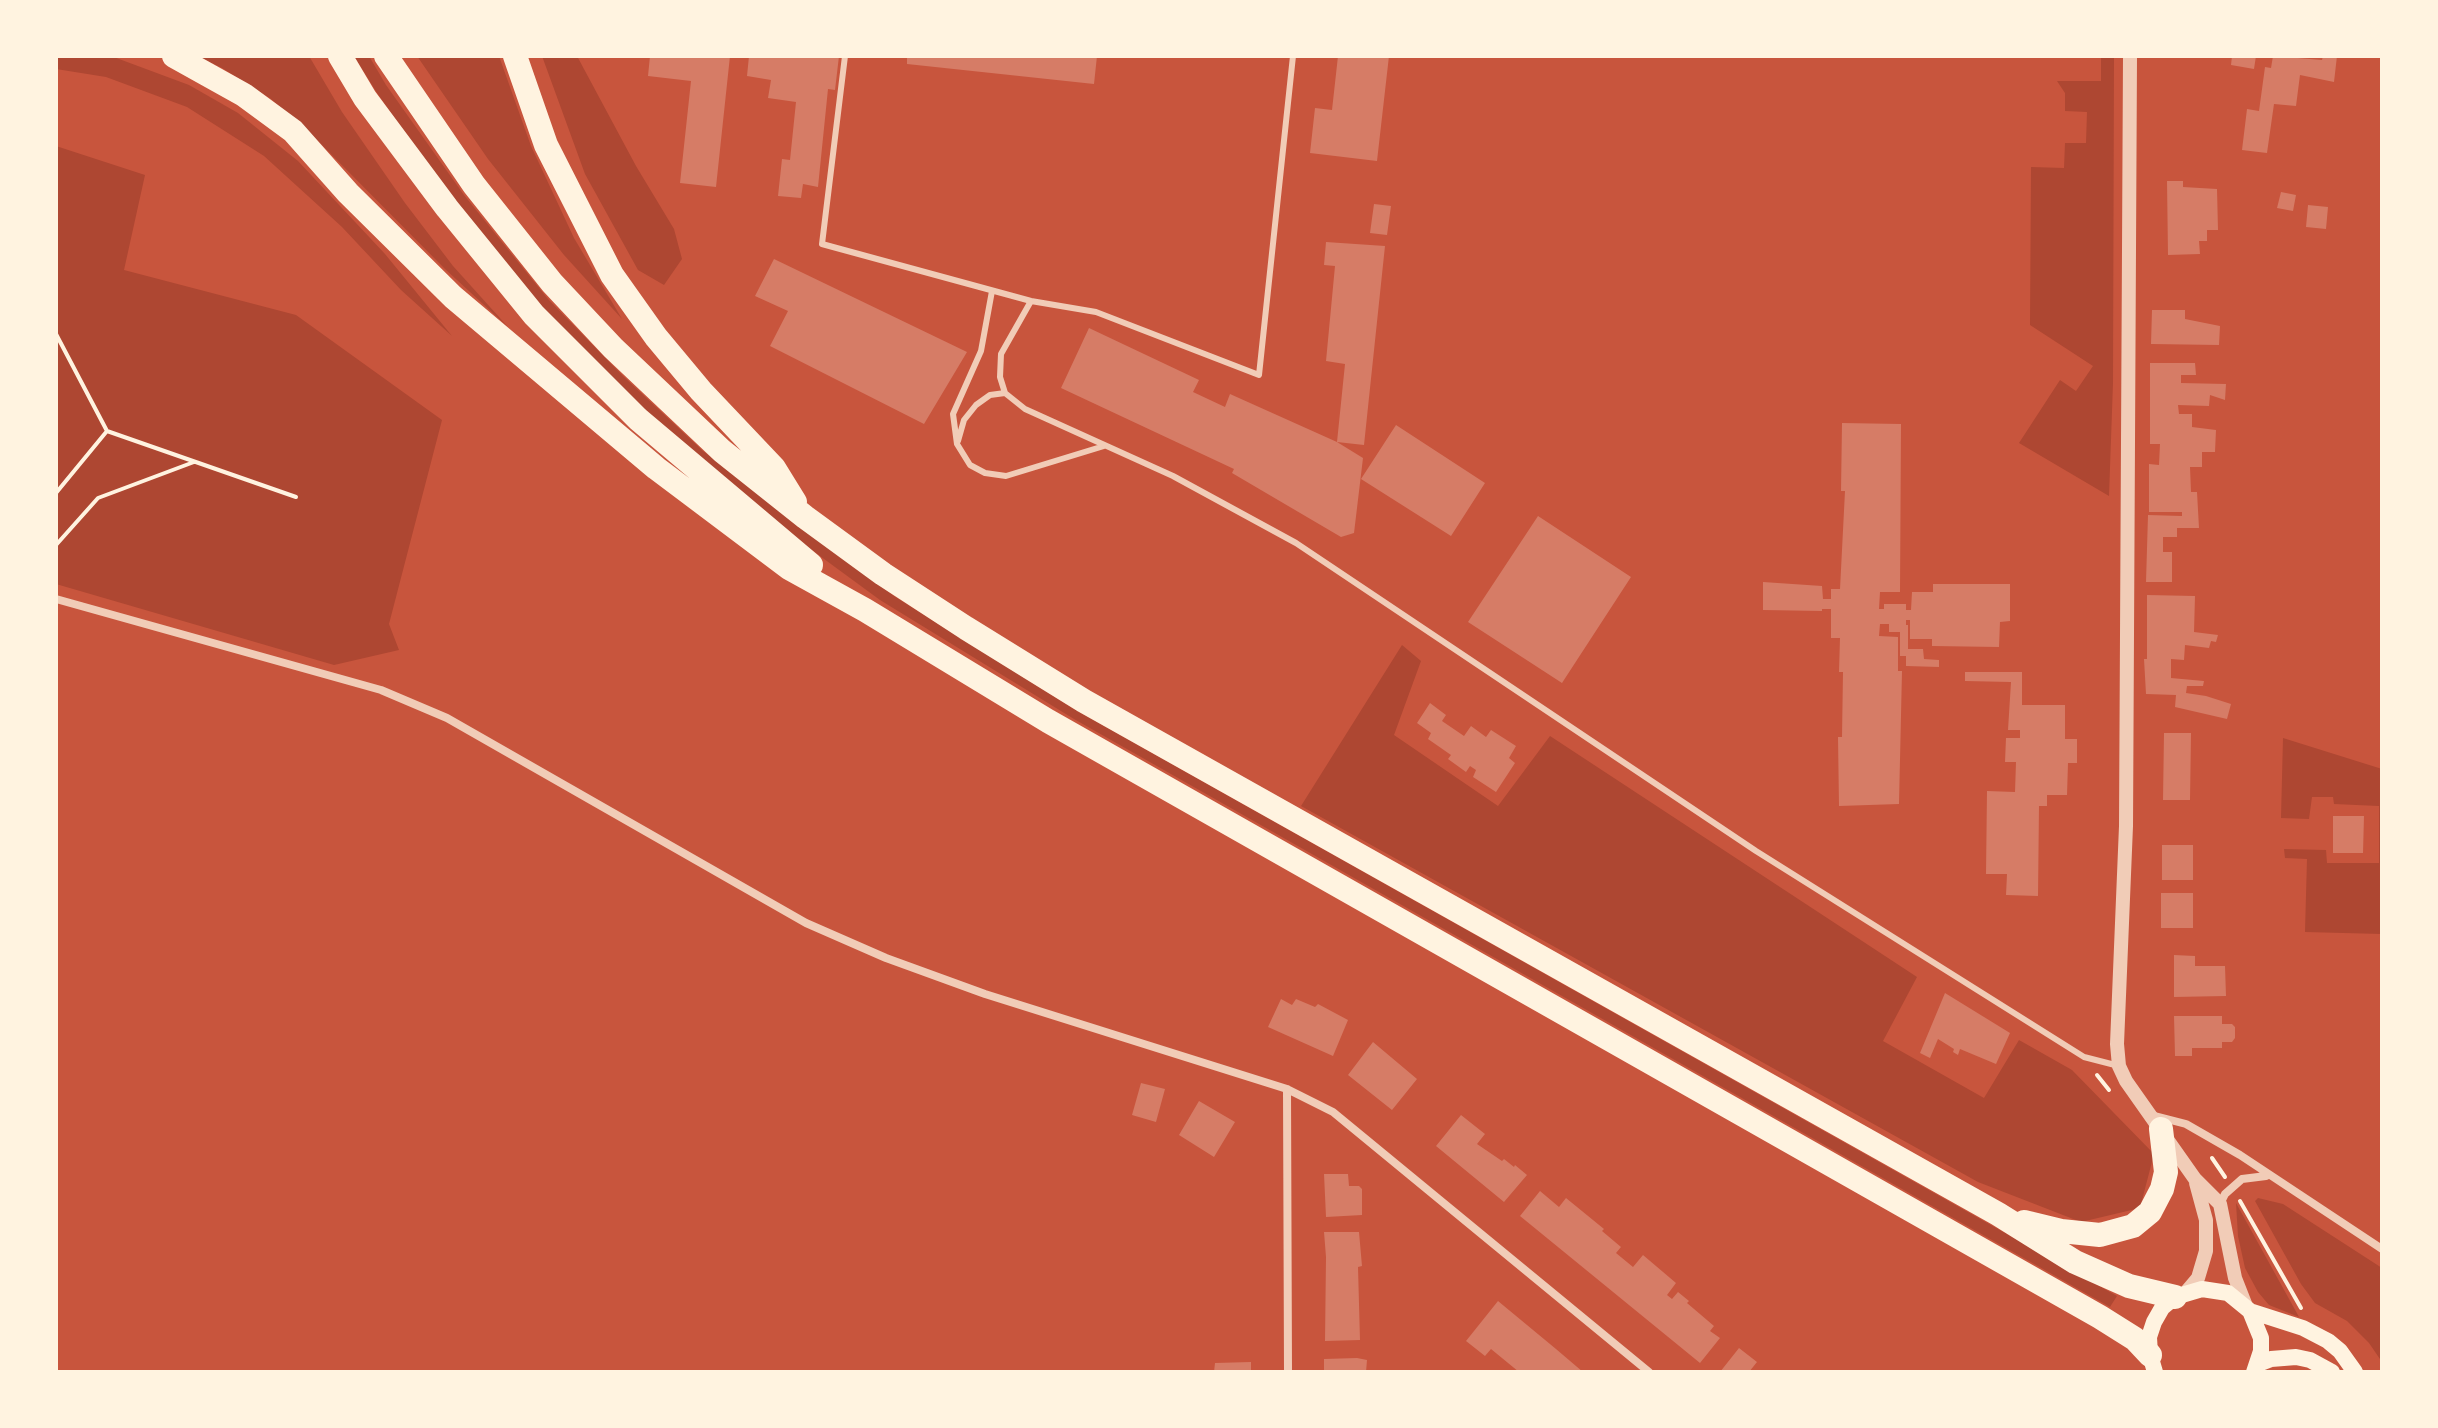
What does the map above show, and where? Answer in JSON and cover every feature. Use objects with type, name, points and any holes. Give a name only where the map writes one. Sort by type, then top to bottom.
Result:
[{"type":"highway","points":[[174,56],[244,95],[293,131],[348,193],[453,297],[656,468],[789,568],[1061,728],[2100,1317],[2135,1339],[2152,1364]]},
{"type":"highway","points":[[340,56],[365,98],[447,208],[534,315],[638,419],[865,610]]},
{"type":"highway","points":[[386,56],[474,185],[552,283],[613,348],[722,451],[883,574],[1084,701],[1998,1214],[2075,1262],[2143,1290],[2181,1294]]},
{"type":"highway","points":[[515,56],[546,145],[612,275],[656,337],[701,391],[774,468],[805,517]]},
{"type":"highway","points":[[1998,1214],[2061,1231],[2085,1234],[2111,1234],[2133,1226],[2150,1212],[2162,1189],[2166,1172],[2156,1122]]},
{"type":"main road","points":[[2152,1364],[2149,1337],[2162,1308],[2181,1294],[2217,1290],[2228,1293],[2248,1308],[2303,1328],[2328,1341],[2340,1351],[2355,1372]]},
{"type":"main road","points":[[2248,1308],[2261,1338],[2256,1368]]},
{"type":"main road","points":[[2256,1368],[2282,1357],[2296,1357],[2310,1360],[2332,1372]]},
{"type":"street","points":[[2130,56],[2126,826],[2117,1044],[2119,1066],[2126,1081],[2195,1179],[2220,1204],[2235,1278],[2248,1308]]},
{"type":"street","points":[[56,599],[381,690],[447,718],[806,923],[886,958],[985,994],[1287,1089],[1333,1112],[1649,1372]]},
{"type":"street","points":[[1287,1089],[1288,1372]]},
{"type":"street","points":[[2156,1122],[2186,1124],[2382,1249]]},
{"type":"street","points":[[2220,1204],[2231,1186],[2242,1179],[2269,1176]]},
{"type":"street","points":[[2181,1294],[2198,1278],[2206,1251],[2206,1220],[2195,1179]]},
{"type":"lane","points":[[845,56],[822,244],[1031,301],[1096,312],[1259,375],[1293,56]]},
{"type":"lane","points":[[992,291],[981,351],[953,414],[957,444],[970,465],[985,473],[1006,476],[1104,446]]},
{"type":"lane","points":[[1031,301],[1001,354],[1000,377],[1005,393],[1025,409],[1173,476],[1296,543],[1770,859],[2084,1057],[2119,1066]]},
{"type":"lane","points":[[957,444],[964,420],[976,405],[990,395],[1005,393]]},
{"type":"path","points":[[56,334],[107,431],[296,497]]},
{"type":"path","points":[[56,493],[107,431]]},
{"type":"path","points":[[56,545],[98,498],[195,462]]},
{"type":"path","points":[[2238,1198],[2305,1315]]},
{"type":"shaded area","points":[[56,56],[111,56],[189,85],[238,113],[298,161],[385,254],[452,336],[401,290],[342,227],[264,156],[187,107],[106,77],[56,69]]},
{"type":"shaded area","points":[[197,56],[309,56],[342,112],[405,203],[453,266],[508,327],[445,269],[314,137],[271,99]]},
{"type":"shaded area","points":[[354,56],[369,56],[464,195],[548,299],[623,376],[703,451],[894,596],[1074,709],[2117,1296],[2110,1307],[1074,719],[880,600],[790,534],[616,386],[541,307],[455,204]]},
{"type":"shaded area","points":[[417,56],[499,56],[531,146],[574,238],[622,319],[564,255],[488,159]]},
{"type":"shaded area","points":[[542,56],[577,56],[674,229],[682,259],[664,285],[638,270],[585,174]]},
{"type":"shaded area","points":[[2101,56],[2114,56],[2113,383],[2109,496],[2019,443],[2060,380],[2076,391],[2093,366],[2030,325],[2031,167],[2064,168],[2065,143],[2086,143],[2087,112],[2065,111],[2065,93],[2057,81],[2101,81]]},
{"type":"shaded area","points":[[56,146],[145,175],[124,270],[296,315],[442,420],[389,624],[399,650],[334,665],[56,584]]},
{"type":"shaded area","points":[[1402,645],[1421,661],[1394,735],[1498,806],[1550,736],[1917,977],[1883,1041],[1984,1098],[2019,1040],[2072,1070],[2154,1154],[2140,1208],[2081,1222],[1978,1182],[1301,806]]},
{"type":"shaded area","points":[[2283,738],[2382,769],[2382,934],[2305,932],[2307,859],[2285,858],[2284,849],[2326,850],[2327,863],[2379,863],[2379,806],[2334,804],[2333,797],[2312,797],[2309,819],[2281,818]]},
{"type":"shaded area","points":[[2258,1198],[2283,1204],[2382,1268],[2382,1362],[2369,1343],[2347,1321],[2315,1303],[2301,1284],[2255,1201]]},
{"type":"shaded area","points":[[2236,1203],[2299,1317],[2269,1305],[2258,1292],[2245,1268],[2238,1236]]},
{"type":"building","points":[[650,56],[730,56],[716,187],[680,183],[691,81],[648,76]]},
{"type":"building","points":[[749,56],[839,56],[835,90],[828,89],[818,187],[803,184],[801,198],[778,196],[782,159],[790,160],[796,102],[768,98],[771,80],[747,76]]},
{"type":"building","points":[[907,56],[1097,56],[1094,84],[907,64]]},
{"type":"building","points":[[1338,56],[1389,56],[1377,161],[1310,153],[1315,108],[1332,110]]},
{"type":"building","points":[[2232,56],[2256,56],[2254,69],[2231,65]]},
{"type":"building","points":[[2273,56],[2322,60],[2323,56],[2337,56],[2334,82],[2300,75],[2296,106],[2274,104],[2267,153],[2242,150],[2247,109],[2259,111],[2265,67],[2271,68]]},
{"type":"building","points":[[2167,181],[2183,181],[2183,187],[2217,189],[2218,230],[2207,230],[2207,241],[2199,241],[2200,254],[2168,255]]},
{"type":"building","points":[[2281,192],[2296,195],[2293,211],[2277,208]]},
{"type":"building","points":[[1374,204],[1391,206],[1387,235],[1370,233]]},
{"type":"building","points":[[2308,205],[2328,207],[2326,229],[2306,227]]},
{"type":"building","points":[[1326,242],[1385,246],[1364,445],[1337,442],[1345,364],[1326,361],[1335,266],[1324,265]]},
{"type":"building","points":[[774,259],[967,352],[924,424],[770,346],[788,311],[755,296]]},
{"type":"building","points":[[2152,310],[2185,310],[2185,319],[2220,326],[2219,345],[2151,344]]},
{"type":"building","points":[[1089,328],[1199,380],[1193,392],[1225,407],[1230,394],[1337,442],[1363,458],[1354,533],[1341,537],[1232,473],[1234,469],[1061,388]]},
{"type":"building","points":[[2150,363],[2195,363],[2196,375],[2181,375],[2181,383],[2226,384],[2225,400],[2210,395],[2209,406],[2178,405],[2179,414],[2192,414],[2192,427],[2216,430],[2215,452],[2202,452],[2202,467],[2190,467],[2191,492],[2197,492],[2199,528],[2177,528],[2177,537],[2163,537],[2163,552],[2172,552],[2172,582],[2146,582],[2148,515],[2182,516],[2182,512],[2149,512],[2149,464],[2159,465],[2160,444],[2150,444]]},
{"type":"building","points":[[1842,423],[1901,424],[1900,592],[1880,592],[1879,609],[1884,609],[1884,604],[1906,604],[1906,610],[1911,610],[1912,592],[1933,592],[1933,584],[2010,584],[2010,621],[2000,622],[1999,647],[1932,646],[1932,639],[1910,639],[1910,620],[1906,620],[1908,649],[1923,649],[1924,659],[1939,660],[1939,667],[1906,666],[1906,656],[1900,656],[1900,632],[1889,632],[1889,624],[1880,624],[1879,636],[1898,637],[1898,671],[1902,671],[1899,804],[1839,806],[1838,737],[1842,737],[1843,672],[1839,672],[1840,638],[1831,638],[1831,609],[1763,610],[1763,582],[1822,586],[1823,599],[1831,599],[1831,589],[1840,589],[1845,491],[1841,491]]},
{"type":"building","points":[[1396,425],[1485,483],[1451,536],[1361,479]]},
{"type":"building","points":[[1538,516],[1631,577],[1562,683],[1468,622]]},
{"type":"building","points":[[2147,595],[2195,596],[2194,632],[2218,635],[2216,642],[2211,641],[2209,648],[2185,645],[2184,660],[2171,659],[2171,678],[2204,681],[2203,686],[2187,686],[2186,693],[2231,704],[2227,719],[2175,707],[2176,695],[2146,694]]},
{"type":"building","points":[[1965,672],[2022,672],[2022,705],[2065,705],[2065,739],[2077,739],[2077,763],[2068,763],[2067,795],[2047,795],[2047,806],[2039,806],[2038,896],[2006,895],[2007,874],[1986,874],[1987,791],[2015,792],[2016,762],[2005,762],[2006,738],[2020,738],[2020,730],[2008,730],[2011,682],[1965,681]]},
{"type":"building","points":[[1430,703],[1446,715],[1442,721],[1464,736],[1471,726],[1486,737],[1491,730],[1516,746],[1509,758],[1515,763],[1496,792],[1473,777],[1476,770],[1470,766],[1466,772],[1448,759],[1451,755],[1428,739],[1431,733],[1417,723]]},
{"type":"building","points":[[2164,733],[2191,733],[2190,800],[2163,800]]},
{"type":"building","points":[[2333,816],[2364,816],[2363,853],[2333,853]]},
{"type":"building","points":[[2162,845],[2193,845],[2193,880],[2162,880]]},
{"type":"building","points":[[2161,893],[2193,893],[2193,928],[2161,928]]},
{"type":"building","points":[[2174,955],[2195,956],[2195,966],[2225,966],[2226,996],[2174,997]]},
{"type":"building","points":[[1945,993],[2010,1033],[1996,1064],[1960,1049],[1958,1055],[1938,1039],[1930,1058],[1920,1053]]},
{"type":"building","points":[[1281,999],[1292,1005],[1296,999],[1315,1007],[1318,1004],[1348,1020],[1333,1056],[1268,1027]]},
{"type":"building","points":[[2174,1016],[2222,1016],[2222,1024],[2235,1027],[2235,1038],[2232,1042],[2222,1042],[2222,1048],[2192,1048],[2192,1056],[2175,1056]]},
{"type":"building","points":[[1373,1042],[1417,1079],[1392,1110],[1348,1075]]},
{"type":"building","points":[[1141,1083],[1165,1089],[1156,1122],[1132,1115]]},
{"type":"building","points":[[1199,1101],[1235,1122],[1214,1157],[1179,1135]]},
{"type":"building","points":[[1461,1115],[1485,1134],[1477,1144],[1527,1175],[1504,1202],[1436,1146]]},
{"type":"building","points":[[1324,1174],[1348,1174],[1349,1186],[1362,1189],[1362,1215],[1326,1217]]},
{"type":"building","points":[[1540,1191],[1559,1207],[1566,1198],[1604,1229],[1602,1231],[1621,1247],[1616,1253],[1633,1267],[1643,1255],[1676,1283],[1667,1295],[1672,1299],[1678,1292],[1714,1326],[1710,1331],[1720,1338],[1700,1363],[1520,1216]]},
{"type":"building","points":[[1324,1232],[1359,1232],[1362,1266],[1358,1267],[1360,1340],[1325,1341]]},
{"type":"building","points":[[1498,1301],[1583,1372],[1519,1372],[1491,1349],[1485,1356],[1466,1341]]},
{"type":"building","points":[[1739,1348],[1757,1362],[1749,1372],[1720,1372]]},
{"type":"building","points":[[1324,1359],[1367,1360],[1366,1372],[1324,1372]]},
{"type":"building","points":[[1251,1362],[1251,1372],[1214,1372],[1215,1363]]}]
